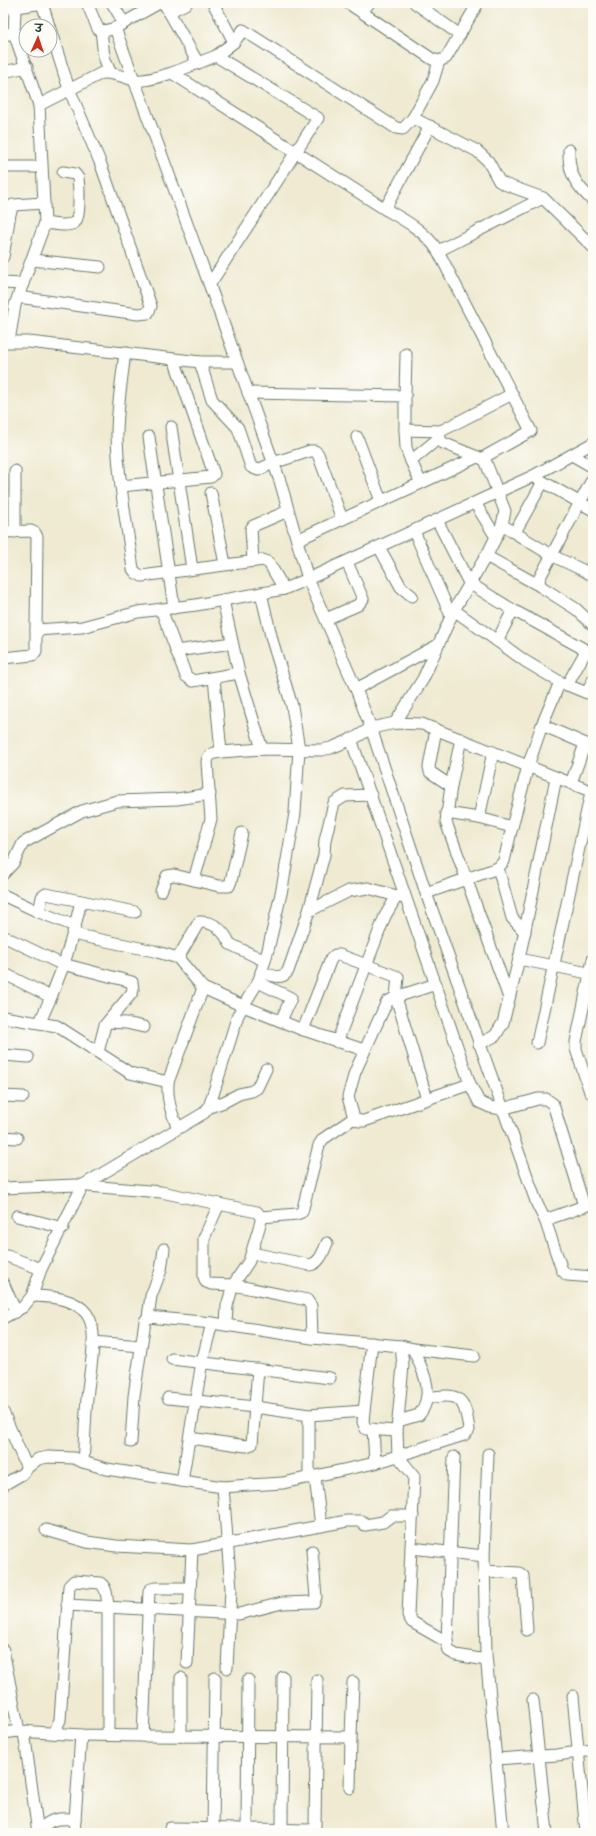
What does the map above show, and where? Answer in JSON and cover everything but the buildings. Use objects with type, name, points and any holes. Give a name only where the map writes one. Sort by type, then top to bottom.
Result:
[{"type":"street","points":[[47,18],[43,3],[13,6],[9,34],[27,67],[39,105],[45,223],[12,313],[6,341],[125,352],[200,362],[237,362]]},
{"type":"street","points":[[87,3],[95,24],[98,29],[101,30],[107,30],[120,25],[159,3]]},
{"type":"street","points":[[112,3],[120,25],[133,80],[210,284],[273,463],[308,579],[356,689],[360,734],[370,795],[402,897],[436,984],[470,1084],[479,1102],[484,1106],[502,1109],[538,1099],[546,1099],[553,1104],[588,1205],[545,1220]]},
{"type":"street","points":[[187,3],[166,8],[198,63]]},
{"type":"street","points":[[213,3],[234,42]]},
{"type":"street","points":[[348,3],[432,59],[439,61],[446,58],[478,3]]},
{"type":"street","points":[[362,12],[369,3]]},
{"type":"street","points":[[415,3],[460,35]]},
{"type":"street","points":[[101,30],[103,51],[110,72]]},
{"type":"street","points":[[39,105],[102,73],[110,72],[133,80],[143,80],[172,73],[216,56],[234,42],[243,30],[396,128],[403,129],[413,118],[433,81],[439,61]]},
{"type":"street","points":[[18,297],[138,314],[144,314],[150,310],[150,301],[100,162],[69,89],[58,54]]},
{"type":"street","points":[[210,284],[318,118],[216,56]]},
{"type":"street","points":[[3,72],[27,67]]},
{"type":"street","points":[[172,73],[424,233],[438,251],[531,431],[486,456],[421,483],[297,540]]},
{"type":"street","points":[[413,118],[466,145],[484,156],[496,176],[504,184],[543,198],[593,247]]},
{"type":"street","points":[[385,209],[430,126]]},
{"type":"street","points":[[570,150],[570,169],[574,178],[593,201]]},
{"type":"street","points":[[3,167],[41,166]]},
{"type":"street","points":[[45,223],[72,224],[75,223],[78,217],[78,178],[75,174],[63,172]]},
{"type":"street","points":[[438,251],[543,198]]},
{"type":"street","points":[[3,257],[10,214],[14,206],[17,204],[44,203]]},
{"type":"street","points":[[32,260],[100,267]]},
{"type":"street","points":[[3,283],[23,284]]},
{"type":"street","points":[[125,352],[117,434],[121,486],[133,569],[136,573],[142,576],[225,564],[266,561],[284,589]]},
{"type":"street","points":[[406,354],[404,396],[406,448],[421,483]]},
{"type":"street","points":[[121,486],[211,477],[214,474],[174,359]]},
{"type":"street","points":[[200,362],[212,400],[238,428],[251,468],[258,470],[273,463],[310,451],[315,451],[318,454],[342,519]]},
{"type":"street","points":[[248,393],[404,396]]},
{"type":"street","points":[[411,461],[440,435],[512,394]]},
{"type":"street","points":[[171,427],[192,569]]},
{"type":"street","points":[[405,430],[440,435]]},
{"type":"street","points":[[395,723],[416,691],[453,613],[496,537],[502,525],[505,511],[481,458],[443,443],[440,435]]},
{"type":"street","points":[[148,437],[174,608]]},
{"type":"street","points":[[357,437],[381,501]]},
{"type":"street","points":[[36,630],[82,627],[138,612],[174,608],[284,589],[347,562],[533,476],[593,443]]},
{"type":"street","points":[[572,454],[593,467]]},
{"type":"street","points":[[15,471],[15,532]]},
{"type":"street","points":[[533,476],[593,510]]},
{"type":"street","points":[[540,586],[539,578],[593,478]]},
{"type":"street","points":[[514,532],[543,482]]},
{"type":"street","points":[[211,493],[225,564]]},
{"type":"street","points":[[475,503],[496,537]]},
{"type":"street","points":[[253,561],[251,529],[253,526],[288,511]]},
{"type":"street","points":[[426,893],[498,868],[504,861],[528,766],[542,725],[564,683],[590,652],[513,610],[469,583],[437,520]]},
{"type":"street","points":[[502,525],[551,554],[592,571]]},
{"type":"street","points":[[414,531],[453,613],[497,641],[525,662],[564,683],[587,693],[593,680]]},
{"type":"street","points":[[3,532],[31,532],[35,533],[37,537],[36,651],[33,655],[3,658]]},
{"type":"street","points":[[379,547],[401,587],[412,596]]},
{"type":"street","points":[[486,556],[540,586],[576,609],[593,625]]},
{"type":"street","points":[[326,619],[358,605],[363,599],[347,562]]},
{"type":"street","points":[[3,1318],[23,1307],[32,1296],[41,1269],[63,1228],[83,1185],[204,1113],[209,1107],[238,1015],[260,977],[282,889],[295,813],[299,749],[292,706],[272,640],[261,593]]},
{"type":"street","points":[[223,600],[239,673],[262,749]]},
{"type":"street","points":[[161,610],[176,651],[189,679],[214,678],[239,673]]},
{"type":"street","points":[[497,641],[513,610]]},
{"type":"street","points":[[176,651],[232,643]]},
{"type":"street","points":[[356,689],[438,645]]},
{"type":"street","points":[[214,678],[220,752]]},
{"type":"street","points":[[194,880],[211,819],[208,757],[211,754],[220,752],[262,749],[321,750],[331,748],[360,734],[395,723],[422,724],[592,792],[537,1043]]},
{"type":"street","points":[[542,725],[589,746],[570,783]]},
{"type":"street","points":[[436,729],[429,767],[430,772],[451,786]]},
{"type":"street","points":[[360,734],[426,893],[502,1109],[537,1204],[545,1220],[562,1270],[567,1276],[593,1277]]},
{"type":"street","points":[[461,739],[446,813],[446,822],[509,998]]},
{"type":"street","points":[[479,818],[493,752]]},
{"type":"street","points":[[479,1044],[495,1036],[503,1023],[525,932],[556,778]]},
{"type":"street","points":[[3,874],[14,862],[23,843],[82,811],[117,801],[177,799],[210,794]]},
{"type":"street","points":[[260,977],[278,977],[286,974],[300,940],[309,911],[324,855],[325,840],[334,803],[345,796],[370,795]]},
{"type":"street","points":[[446,813],[479,818],[512,827]]},
{"type":"street","points":[[161,891],[167,876],[174,875],[219,886],[229,886],[242,834]]},
{"type":"street","points":[[498,868],[512,918],[525,932]]},
{"type":"street","points":[[309,911],[349,891],[368,888],[402,897]]},
{"type":"street","points":[[39,912],[42,897],[46,894],[135,912]]},
{"type":"street","points":[[3,895],[74,930],[178,958],[203,988],[303,1030],[364,1050]]},
{"type":"street","points":[[337,1042],[386,913],[402,897]]},
{"type":"street","points":[[40,1022],[64,964],[81,901]]},
{"type":"street","points":[[178,958],[199,922],[205,922],[221,929],[225,933],[230,944],[265,961]]},
{"type":"street","points":[[3,936],[64,964],[132,982],[133,990],[108,1022],[104,1030],[98,1052]]},
{"type":"street","points":[[303,1030],[331,959],[335,955],[398,977],[396,997],[427,1099]]},
{"type":"street","points":[[519,959],[591,974]]},
{"type":"street","points":[[592,1094],[576,1049],[576,1042],[593,959]]},
{"type":"street","points":[[3,973],[51,997]]},
{"type":"street","points":[[260,977],[291,998],[281,1021]]},
{"type":"street","points":[[436,984],[396,997],[387,1002],[355,1072],[348,1097],[354,1118],[359,1121],[364,1121],[470,1084]]},
{"type":"street","points":[[178,1128],[168,1103],[168,1082],[203,988]]},
{"type":"street","points":[[3,1017],[57,1026],[130,1073],[168,1082]]},
{"type":"street","points":[[108,1022],[144,1026]]},
{"type":"street","points":[[3,1055],[28,1057]]},
{"type":"street","points":[[209,1107],[224,1102],[239,1094],[252,1091],[256,1088],[266,1069]]},
{"type":"street","points":[[3,1096],[23,1097]]},
{"type":"street","points":[[3,1188],[83,1185],[161,1192],[252,1210],[261,1216],[297,1214],[302,1212],[319,1145],[323,1139],[354,1118]]},
{"type":"street","points":[[3,1137],[17,1138]]},
{"type":"street","points":[[219,1204],[204,1238],[204,1278],[206,1282],[211,1284],[233,1285],[307,1300],[311,1306],[312,1338]]},
{"type":"street","points":[[17,1216],[63,1228]]},
{"type":"street","points":[[226,1325],[227,1306],[233,1285],[252,1253],[261,1216]]},
{"type":"street","points":[[252,1253],[310,1265],[318,1261],[327,1243]]},
{"type":"street","points":[[130,1442],[134,1396],[145,1321],[148,1317],[151,1296],[161,1270],[164,1249]]},
{"type":"street","points":[[3,1256],[41,1269]]},
{"type":"street","points":[[3,1283],[16,1312]]},
{"type":"street","points":[[32,1296],[50,1296],[72,1302],[89,1315],[93,1327],[83,1462]]},
{"type":"street","points":[[148,1317],[212,1323],[312,1338],[401,1346],[474,1356]]},
{"type":"street","points":[[182,1481],[202,1362],[212,1323]]},
{"type":"street","points":[[93,1342],[141,1346]]},
{"type":"street","points":[[372,1343],[364,1411],[363,1426],[366,1429],[397,1426],[419,1415],[428,1398],[425,1374],[413,1348]]},
{"type":"street","points":[[401,1346],[403,1365],[397,1426],[398,1456],[414,1476],[408,1615],[412,1622],[447,1642]]},
{"type":"street","points":[[172,1360],[202,1362],[330,1378]]},
{"type":"street","points":[[190,1438],[250,1446],[254,1441],[258,1369]]},
{"type":"street","points":[[3,1485],[22,1474],[27,1468],[38,1460],[48,1457],[74,1458],[107,1469],[224,1487],[283,1483],[375,1463],[464,1435],[469,1430],[467,1411],[463,1403],[454,1396],[446,1395],[428,1398]]},
{"type":"street","points":[[168,1398],[255,1407],[309,1415],[364,1411]]},
{"type":"street","points":[[3,1412],[27,1468]]},
{"type":"street","points":[[309,1415],[312,1477],[321,1526]]},
{"type":"street","points":[[373,1429],[375,1463]]},
{"type":"street","points":[[488,1454],[484,1556],[486,1660],[503,1833]]},
{"type":"street","points":[[454,1457],[447,1642],[449,1651],[456,1655],[486,1660]]},
{"type":"street","points":[[224,1487],[231,1588],[228,1668]]},
{"type":"street","points":[[46,1530],[87,1542],[108,1545],[192,1550],[347,1521],[362,1521],[364,1525],[370,1525],[383,1522],[391,1516],[413,1516]]},
{"type":"street","points":[[411,1548],[450,1551],[484,1556]]},
{"type":"street","points":[[187,1663],[192,1550]]},
{"type":"street","points":[[67,1605],[229,1614],[247,1613],[282,1603],[314,1602],[316,1597],[312,1551]]},
{"type":"street","points":[[484,1571],[519,1573],[523,1576],[527,1630]]},
{"type":"street","points":[[54,1733],[60,1720],[69,1586],[70,1583],[74,1581],[100,1583],[105,1588],[108,1608],[108,1736]]},
{"type":"street","points":[[143,1736],[150,1591],[151,1589],[190,1588]]},
{"type":"street","points":[[3,1650],[21,1732],[38,1832]]},
{"type":"street","points":[[282,1830],[283,1677]]},
{"type":"street","points":[[181,1678],[181,1736]]},
{"type":"street","points":[[213,1831],[215,1678]]},
{"type":"street","points":[[247,1829],[248,1680]]},
{"type":"street","points":[[170,1828],[213,1831],[247,1829],[311,1830],[314,1827],[317,1680]]},
{"type":"street","points":[[350,1788],[353,1682]]},
{"type":"street","points":[[573,1696],[580,1752],[586,1833]]},
{"type":"street","points":[[533,1700],[547,1833]]},
{"type":"street","points":[[3,1733],[21,1732],[108,1736],[351,1737]]},
{"type":"street","points":[[74,1833],[81,1735]]},
{"type":"street","points":[[496,1759],[593,1750]]},
{"type":"street","points":[[38,1832],[47,1822],[63,1818],[76,1819]]}]
